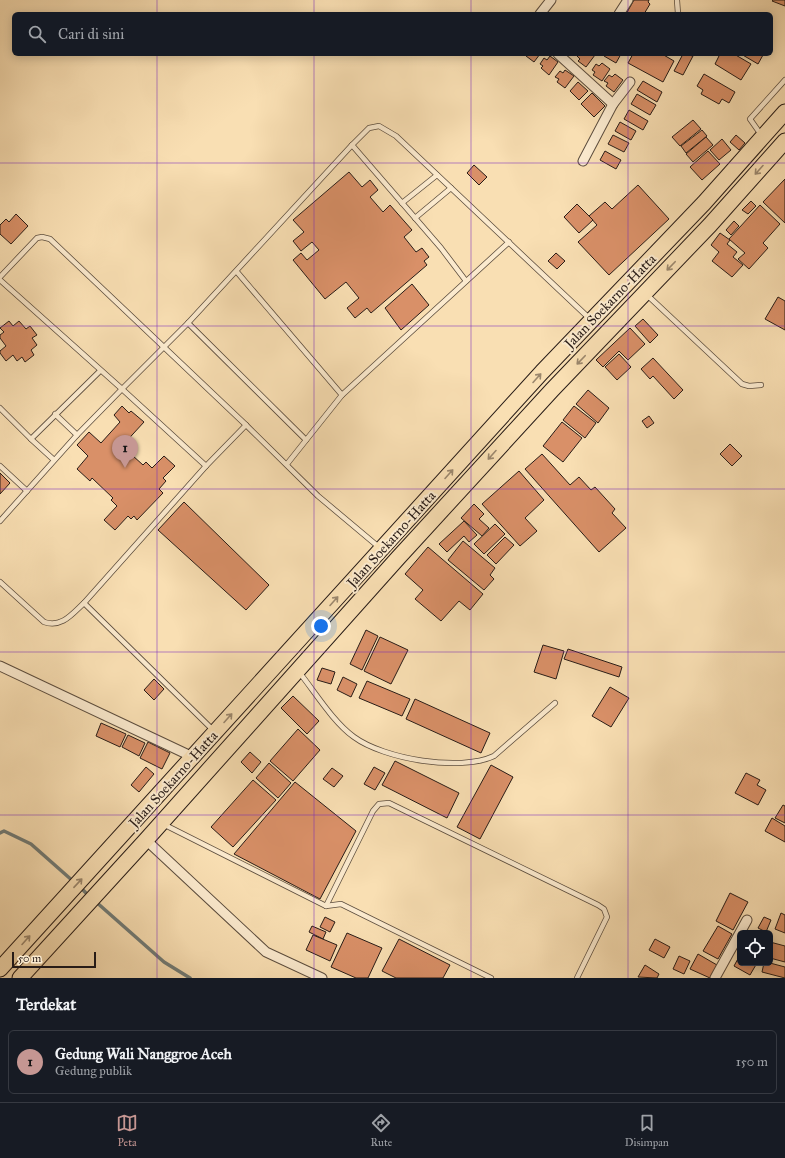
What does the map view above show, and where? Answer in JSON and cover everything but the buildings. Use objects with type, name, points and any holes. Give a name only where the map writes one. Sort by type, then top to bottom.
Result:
[{"type":"highway","name":"Jalan Soekarno-Hatta","points":[[0,969],[99,862],[542,372],[704,203],[785,112]]},
{"type":"highway","name":"Jalan Soekarno-Hatta","points":[[20,978],[162,823],[298,670],[552,390],[710,225],[785,141]]},
{"type":"street","points":[[542,12],[551,0]]},
{"type":"street","points":[[620,12],[628,0]]},
{"type":"street","points":[[560,56],[613,104]]},
{"type":"street","points":[[583,161],[613,104],[630,82]]},
{"type":"street","points":[[0,666],[193,757]]},
{"type":"street","points":[[146,840],[266,952],[322,978]]},
{"type":"street","points":[[715,978],[746,920]]},
{"type":"lane","points":[[677,0],[678,12]]},
{"type":"lane","points":[[762,137],[750,119],[785,80]]},
{"type":"lane","points":[[0,521],[77,435],[237,272],[369,128],[379,126],[390,131],[591,320]]},
{"type":"lane","points":[[352,145],[441,248],[466,281]]},
{"type":"lane","points":[[402,203],[437,175]]},
{"type":"lane","points":[[415,218],[450,188]]},
{"type":"lane","points":[[206,466],[122,389],[100,371],[0,278],[37,238],[42,237],[50,239],[165,346],[318,496],[381,549]]},
{"type":"lane","points":[[287,464],[342,395],[509,242]]},
{"type":"lane","points":[[237,272],[342,395]]},
{"type":"lane","points":[[645,292],[742,384],[749,386],[761,385]]},
{"type":"lane","points":[[188,323],[306,440]]},
{"type":"lane","points":[[31,439],[100,371]]},
{"type":"lane","points":[[0,408],[54,460]]},
{"type":"lane","points":[[55,414],[77,435]]},
{"type":"lane","points":[[0,582],[44,622],[52,624],[64,622],[84,603],[206,466],[246,424]]},
{"type":"lane","points":[[0,466],[27,490]]},
{"type":"lane","points":[[84,603],[215,733]]},
{"type":"lane","points":[[298,670],[342,727],[354,737],[374,748],[398,757],[431,761],[473,763],[484,761],[494,756],[555,703]]},
{"type":"lane","points":[[326,906],[373,811],[379,804],[389,803],[598,904],[604,909],[607,917],[577,978]]},
{"type":"lane","points":[[162,823],[326,906],[341,904],[491,978]]},
{"type":"waterway","points":[[0,833],[4,831],[31,844],[74,882]]},
{"type":"waterway","points":[[80,887],[90,897]]},
{"type":"waterway","points":[[95,901],[164,962],[190,978]]},
{"type":"place","name":"Gedung Wali Nanggroe Aceh","points":[[125,468]]}]
